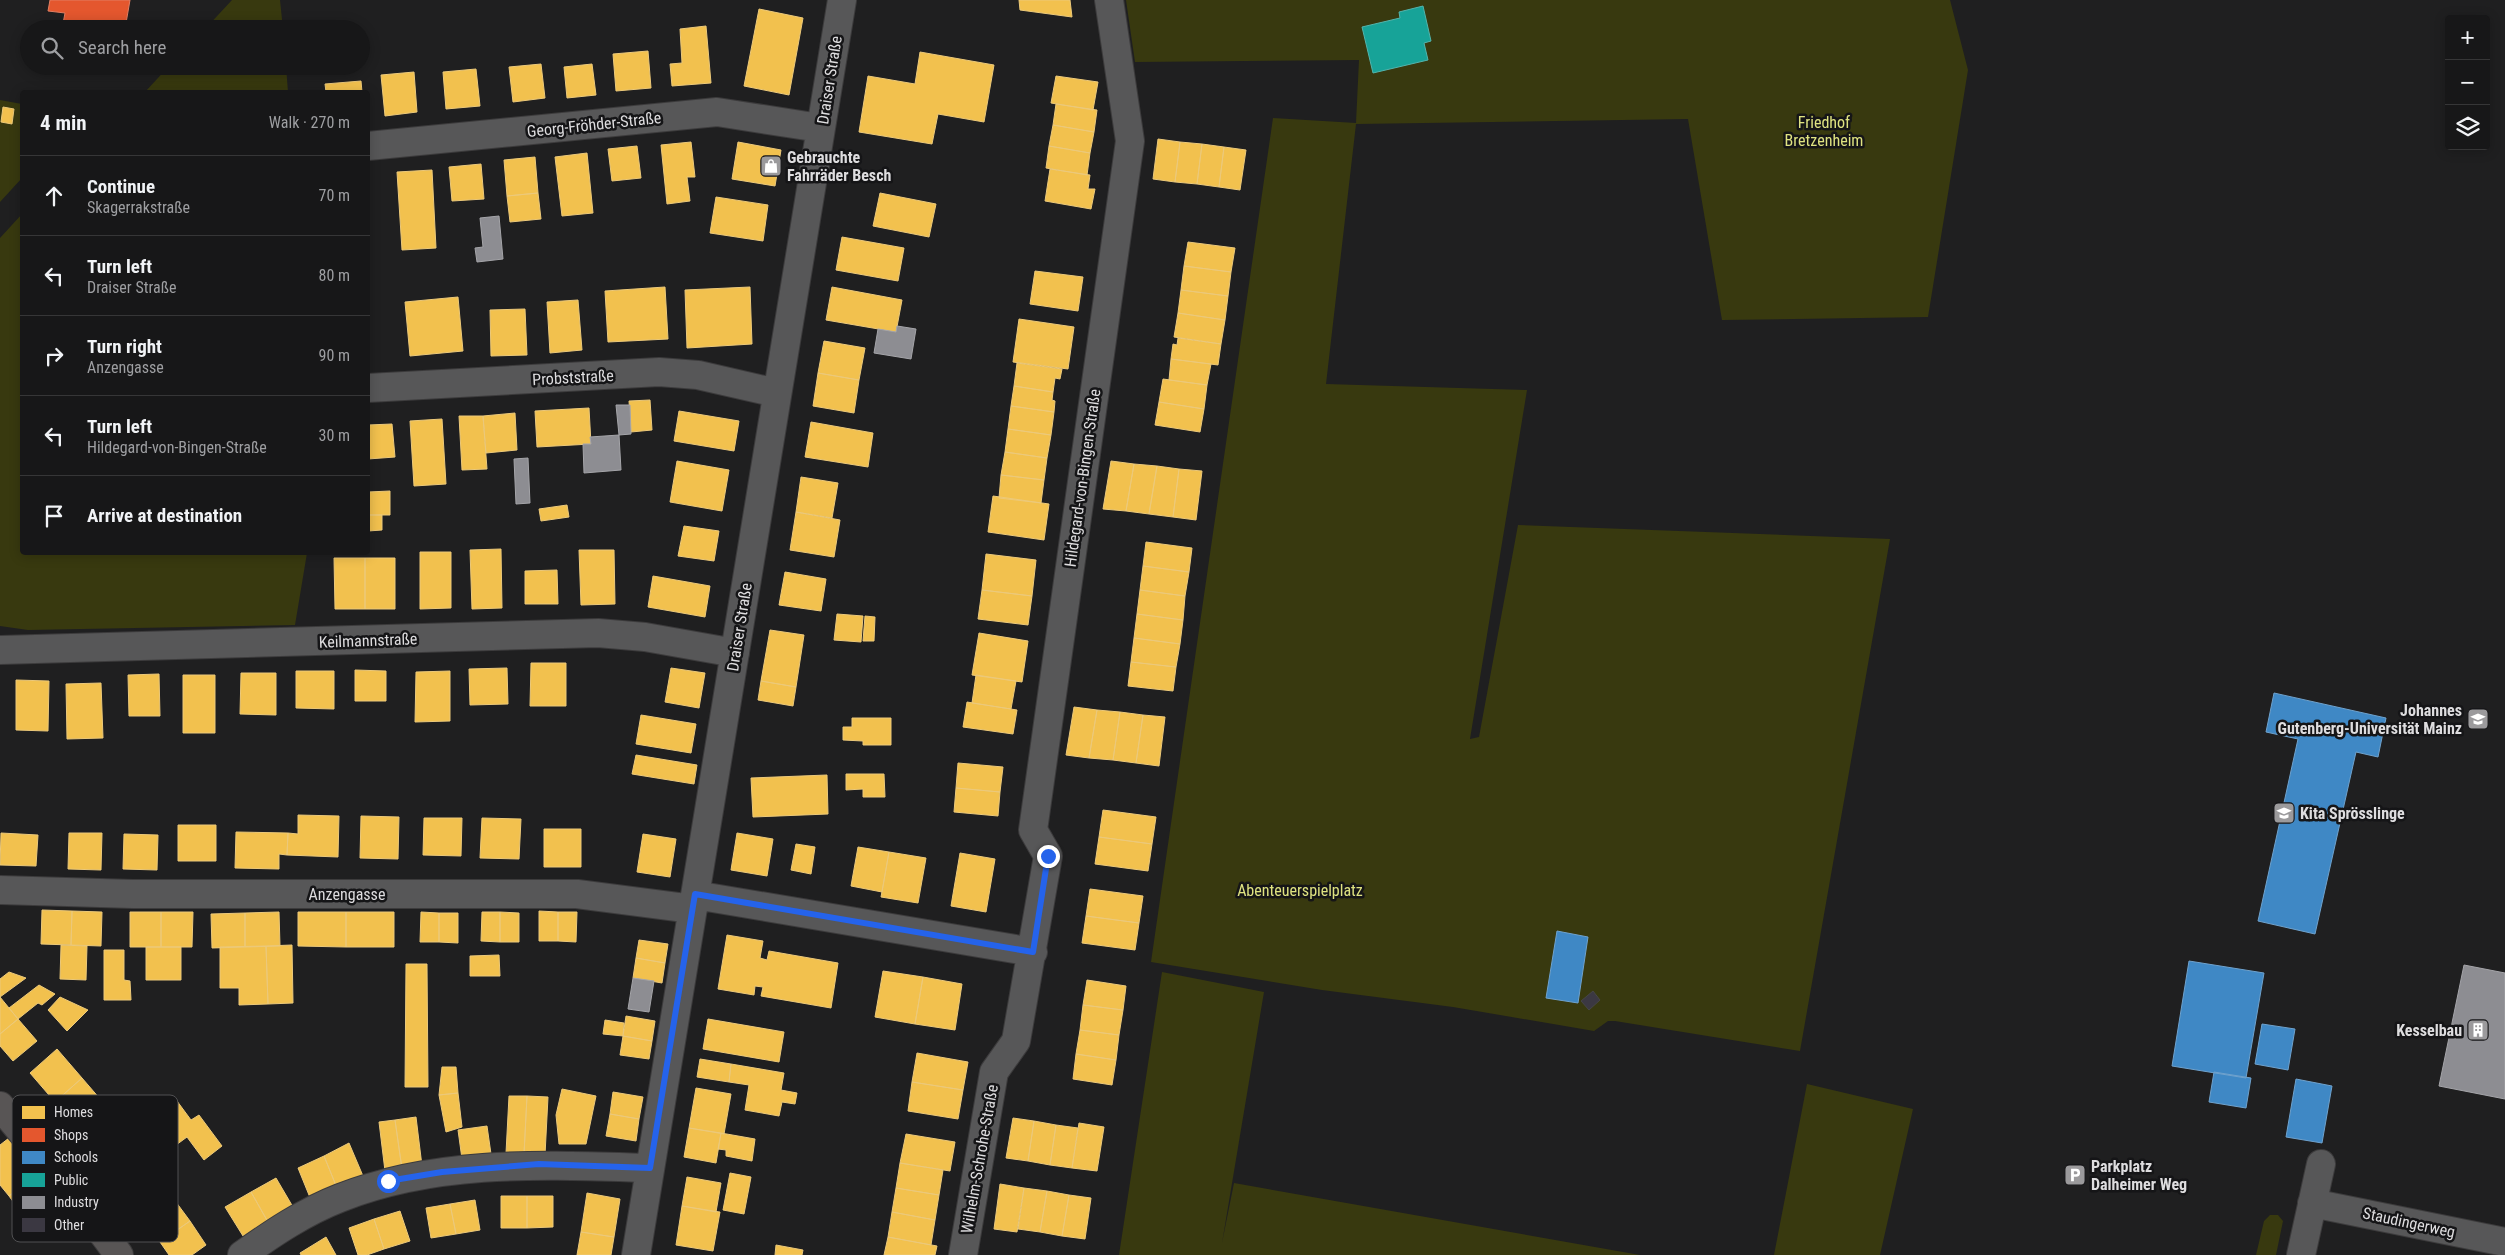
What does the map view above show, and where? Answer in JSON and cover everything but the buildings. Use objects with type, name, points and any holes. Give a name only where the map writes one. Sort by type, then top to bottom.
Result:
[{"type":"street","name":"Draiser Straße","points":[[636,1255],[842,0]]},
{"type":"street","name":"Hildegard-von-Bingen-Straße","points":[[1033,952],[1048,856],[1032,830],[1130,141],[1109,0]]},
{"type":"street","name":"Georg-Fröhder-Straße","points":[[370,146],[718,112],[820,128]]},
{"type":"street","name":"Probststraße","points":[[370,388],[659,372],[698,375],[777,393]]},
{"type":"street","name":"Keilmannstraße","points":[[0,650],[598,633],[645,636],[735,653]]},
{"type":"street","name":"Anzengasse","points":[[0,890],[133,894],[577,894],[694,902],[1033,952]]},
{"type":"street","name":"Wilhelm-Schrohe-Straße","points":[[963,1255],[994,1072],[1016,1041],[1033,952]]},
{"type":"street","points":[[0,1106],[12,1120]]},
{"type":"street","points":[[242,1255],[281,1228],[311,1212],[339,1198],[388,1181],[450,1171],[539,1164],[650,1168]]},
{"type":"street","points":[[2301,1255],[2321,1164]]},
{"type":"street","name":"Staudingerweg","points":[[2312,1203],[2505,1242]]},
{"type":"street","points":[[110,1242],[119,1255]]},
{"type":"green space","points":[[232,0],[280,0],[282,20],[213,20]]},
{"type":"green space","points":[[1126,0],[1950,0],[1968,70],[1928,317],[1722,320],[1688,119],[1356,124],[1326,384],[1527,390],[1470,739],[1479,737],[1518,525],[1890,539],[1800,1051],[1615,1021],[1608,1021],[1594,1031],[1453,1007],[1322,990],[1151,962],[1273,118],[1356,123],[1359,60],[1135,62]]},
{"type":"green space","points":[[161,75],[287,75],[288,90],[147,90]]},
{"type":"green space","points":[[0,100],[20,104],[20,180],[0,202]]},
{"type":"green space","points":[[20,216],[20,555],[307,555],[295,625],[28,630],[0,626],[0,238]]},
{"type":"green space","points":[[1162,972],[1264,992],[1222,1243],[1234,1183],[1640,1255],[1119,1255]]},
{"type":"green space","points":[[1807,1084],[1913,1109],[1880,1255],[1774,1255]]},
{"type":"green space","points":[[2270,1215],[2278,1215],[2283,1221],[2276,1255],[2256,1255],[2264,1221]]},
{"type":"place","name":"Gebrauchte Fahrräder Besch","points":[[771,166]]},
{"type":"place","name":"Johannes Gutenberg-Universität Mainz","points":[[2478,719]]},
{"type":"place","name":"Kita Sprösslinge","points":[[2284,813]]},
{"type":"place","name":"Kesselbau","points":[[2478,1030]]},
{"type":"place","name":"Parkplatz Dalheimer Weg","points":[[2075,1175]]},
{"type":"route","points":[[388,1181],[442,1172],[539,1164],[650,1168],[695,894],[1033,952],[1048,856]]},
{"type":"park label","name":"Friedhof Bretzenheim","points":[[1824,131]]},
{"type":"park label","name":"Abenteuerspielplatz","points":[[1300,890]]}]
